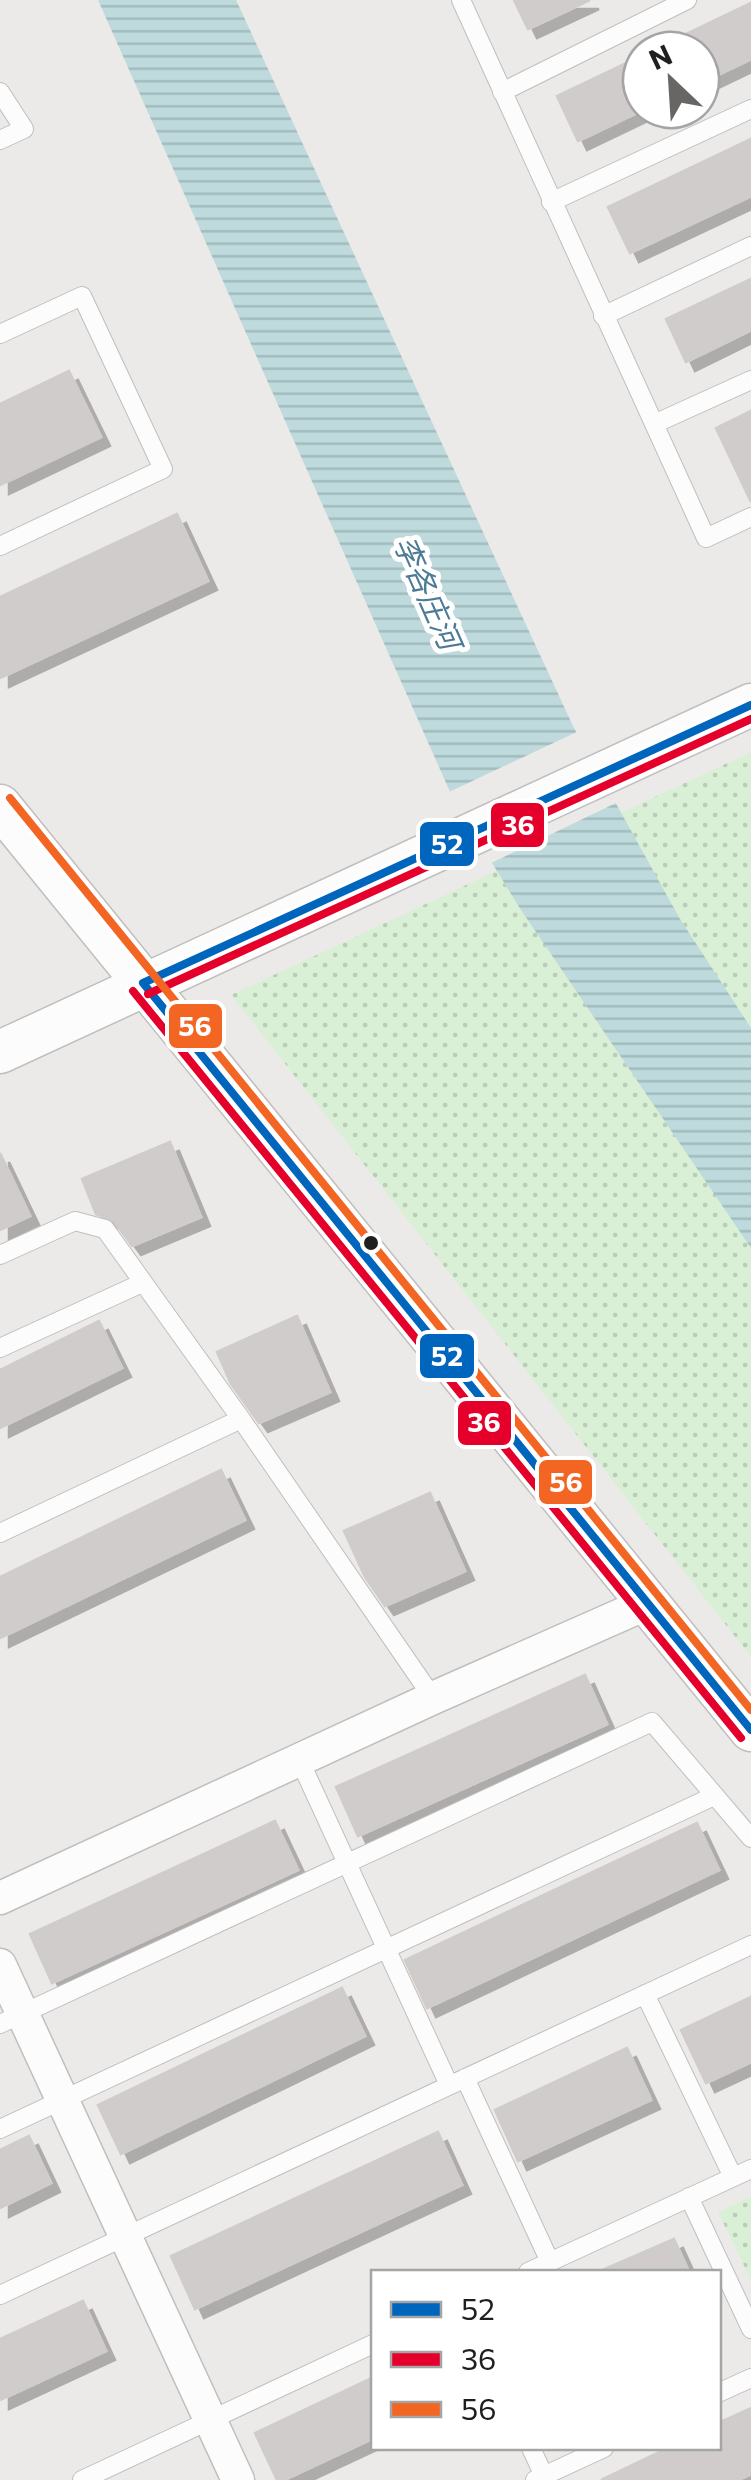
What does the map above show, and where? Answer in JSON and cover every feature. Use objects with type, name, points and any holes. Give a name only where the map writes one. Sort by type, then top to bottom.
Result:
[{"type":"street","points":[[0,1052],[751,705]]},
{"type":"street","points":[[0,806],[751,1730]]},
{"type":"street","points":[[0,1898],[648,1603]]},
{"type":"street","points":[[0,1966],[11,2019],[62,2100],[238,2480]]},
{"type":"lane","points":[[461,0],[706,538],[751,518]]},
{"type":"lane","points":[[502,92],[688,0]]},
{"type":"lane","points":[[0,92],[24,130],[0,140]]},
{"type":"lane","points":[[551,202],[751,109]]},
{"type":"lane","points":[[602,316],[751,246]]},
{"type":"lane","points":[[0,334],[82,296],[162,469],[0,546]]},
{"type":"lane","points":[[654,424],[751,380]]},
{"type":"lane","points":[[0,1254],[75,1221],[105,1229],[433,1698]]},
{"type":"lane","points":[[0,1348],[142,1283]]},
{"type":"lane","points":[[0,1533],[242,1420]]},
{"type":"lane","points":[[11,2019],[652,1722],[751,1838]]},
{"type":"lane","points":[[300,1762],[386,1949],[550,2262]]},
{"type":"lane","points":[[0,2129],[714,1796]]},
{"type":"lane","points":[[0,2294],[751,1945]]},
{"type":"lane","points":[[645,1994],[733,2178]]},
{"type":"lane","points":[[532,2270],[751,2169]]},
{"type":"lane","points":[[689,2198],[751,2329]]},
{"type":"lane","points":[[82,2480],[371,2345]]},
{"type":"lane","points":[[721,2393],[751,2378]]},
{"type":"lane","points":[[533,2450],[540,2478],[600,2450]]},
{"type":"green space","points":[[751,752],[751,1657],[231,995]]},
{"type":"green space","points":[[751,2196],[751,2280],[718,2212]]},
{"type":"water","name":"李各庄河","points":[[98,0],[236,0],[573,726],[680,919],[751,1028],[751,1248],[521,910],[455,803]]},
{"type":"pier","points":[[581,730],[620,801],[487,865],[449,792]]},
{"type":"building","points":[[514,0],[590,0],[528,29]]},
{"type":"building","points":[[751,3],[751,59],[721,73],[721,30],[695,30]]},
{"type":"building","points":[[621,66],[621,121],[578,141],[557,96]]},
{"type":"building","points":[[751,139],[751,196],[630,253],[608,207]]},
{"type":"building","points":[[751,279],[751,330],[686,362],[666,319]]},
{"type":"building","points":[[69,371],[101,437],[0,485],[0,404]]},
{"type":"building","points":[[751,411],[751,502],[716,428]]},
{"type":"building","points":[[177,514],[208,581],[0,678],[0,597]]},
{"type":"building","points":[[170,1142],[201,1217],[132,1246],[114,1221],[96,1214],[82,1179]]},
{"type":"building","points":[[0,1153],[30,1216],[0,1230]]},
{"type":"building","points":[[297,1316],[330,1392],[259,1423],[231,1384],[217,1352]]},
{"type":"building","points":[[99,1321],[122,1368],[0,1428],[0,1370]]},
{"type":"building","points":[[221,1470],[245,1520],[0,1638],[0,1577]]},
{"type":"building","points":[[430,1493],[465,1571],[385,1606],[365,1577],[344,1531]]},
{"type":"building","points":[[585,1675],[607,1724],[358,1836],[336,1787]]},
{"type":"building","points":[[275,1821],[298,1870],[52,1983],[30,1934]]},
{"type":"building","points":[[697,1823],[719,1870],[427,2008],[405,1960]]},
{"type":"building","points":[[342,1988],[365,2036],[121,2154],[98,2105]]},
{"type":"building","points":[[751,1997],[751,2062],[706,2083],[681,2030]]},
{"type":"building","points":[[627,2048],[651,2100],[518,2161],[495,2110]]},
{"type":"building","points":[[438,2132],[462,2185],[195,2309],[171,2256]]},
{"type":"building","points":[[29,2136],[51,2183],[0,2208],[0,2150]]},
{"type":"building","points":[[674,2239],[688,2270],[603,2270]]},
{"type":"building","points":[[83,2301],[106,2351],[0,2400],[0,2339]]},
{"type":"building","points":[[371,2378],[371,2439],[277,2480],[255,2433]]},
{"type":"building","points":[[751,2408],[751,2474],[738,2480],[601,2480],[664,2450],[721,2450],[721,2422]]},
{"type":"transit line","name":"52","points":[[143,983],[751,705]]},
{"type":"transit line","name":"36","points":[[148,994],[751,719]]},
{"type":"transit line","name":"56","points":[[10,798],[751,1710]]},
{"type":"transit line","name":"52","points":[[143,983],[751,1730]]},
{"type":"transit line","name":"36","points":[[133,991],[741,1738]]}]
